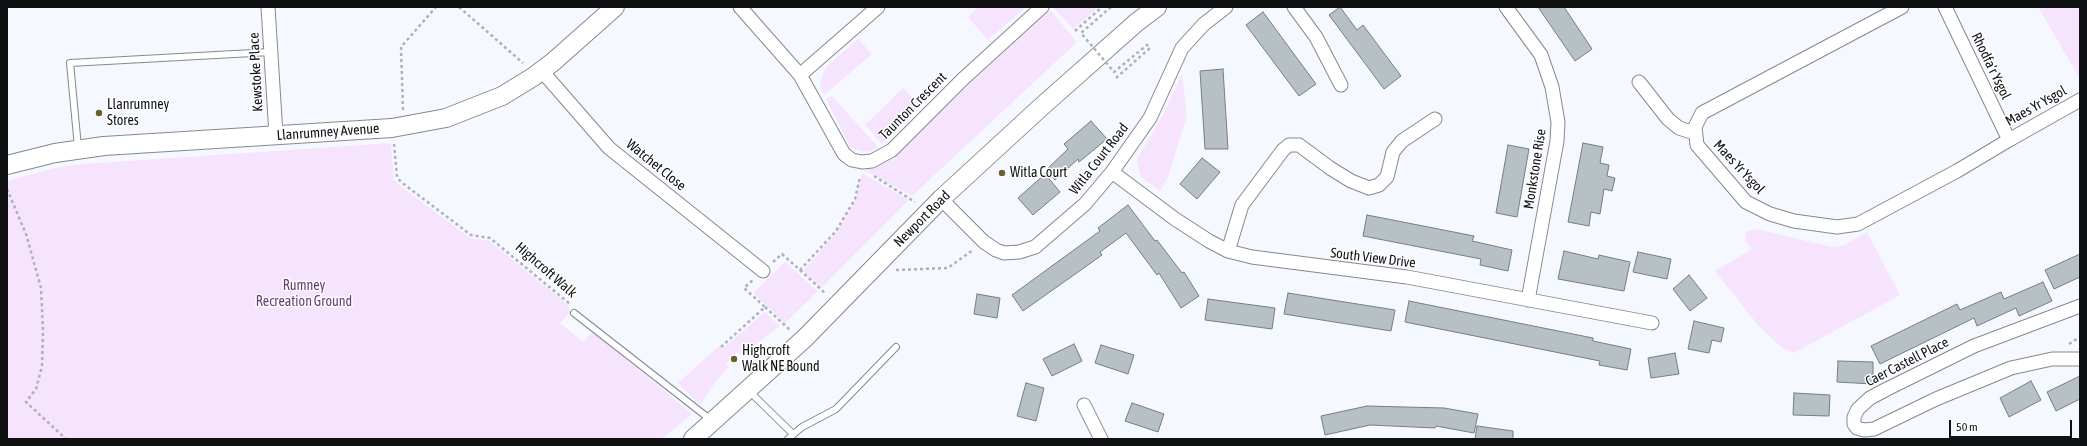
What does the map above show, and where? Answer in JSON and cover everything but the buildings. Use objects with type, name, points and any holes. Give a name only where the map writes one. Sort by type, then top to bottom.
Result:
[{"type":"main road","name":"Llanrumney Avenue","points":[[7,165],[78,149],[111,145],[398,127],[446,118],[487,103],[537,73],[615,7]]},
{"type":"main road","name":"Newport Road","points":[[693,439],[714,422],[805,338],[836,304],[871,271],[941,199],[1040,108],[1137,22],[1157,7]]},
{"type":"street","name":"Kewstoke Place","points":[[268,7],[276,135]]},
{"type":"street","points":[[740,7],[800,75],[844,154],[862,166]]},
{"type":"street","points":[[800,75],[878,7]]},
{"type":"street","name":"Taunton Crescent","points":[[862,166],[892,150],[953,89],[1042,7]]},
{"type":"street","name":"Witla Court Road","points":[[941,199],[984,242],[996,250],[1004,253],[1019,252],[1035,247],[1080,209],[1112,172],[1150,118],[1182,48],[1204,24],[1226,7]]},
{"type":"street","points":[[1294,7],[1316,37],[1341,85]]},
{"type":"street","name":"Monkstone Rise","points":[[1506,7],[1540,55],[1552,87],[1558,122],[1557,141],[1528,300]]},
{"type":"street","points":[[1639,82],[1668,119],[1679,128],[1694,133],[1697,120],[1702,113],[1902,7]]},
{"type":"street","name":"Rhodfa'r Ysgol","points":[[1945,7],[2009,140]]},
{"type":"street","name":"Watchet Close","points":[[537,73],[609,148],[763,271]]},
{"type":"street","name":"Maes Yr Ysgol","points":[[1694,133],[1697,145],[1746,202],[1779,217],[1836,227],[1868,221],[2080,100]]},
{"type":"street","points":[[1228,250],[1242,205],[1283,150],[1289,145],[1299,145],[1336,172],[1369,188],[1379,185],[1387,177],[1394,152],[1402,141],[1435,119]]},
{"type":"street","name":"South View Drive","points":[[1112,172],[1175,219],[1209,241],[1228,250],[1252,258],[1407,277],[1652,323]]},
{"type":"street","name":"Caer Castell Place","points":[[2080,306],[1974,346],[1887,389],[1870,398],[1858,409],[1854,417],[1854,424],[1858,428],[1864,430],[1874,429],[1936,399],[2011,368],[2052,359],[2080,358]]},
{"type":"street","points":[[1084,405],[1101,439]]},
{"type":"lane","points":[[78,149],[70,63],[271,52]]},
{"type":"lane","name":"Highcroft Walk","points":[[574,313],[714,422]]},
{"type":"lane","points":[[748,390],[791,437],[802,427],[836,410],[896,346]]},
{"type":"path","name":"Highcroft Walk","points":[[436,7],[402,47],[397,178],[471,235],[490,238],[570,303],[574,313]]},
{"type":"path","points":[[459,7],[524,64],[537,73]]},
{"type":"path","points":[[1075,31],[1102,7]]},
{"type":"path","points":[[1111,7],[1080,33],[1114,72],[1147,45],[1150,48],[1116,78]]},
{"type":"path","points":[[800,270],[836,231],[855,199],[862,166],[913,200],[928,212]]},
{"type":"path","points":[[7,189],[26,234],[41,288],[43,330],[42,366],[36,389],[26,402],[66,439]]},
{"type":"path","points":[[871,271],[948,268],[984,242]]},
{"type":"path","points":[[805,338],[786,327],[744,288],[782,254],[836,304]]},
{"type":"path","points":[[721,347],[765,308]]},
{"type":"green space","points":[[979,7],[1026,7],[988,40],[968,17]]},
{"type":"green space","points":[[1053,7],[1099,7],[1073,29]]},
{"type":"green space","points":[[2038,7],[2080,7],[2080,79]]},
{"type":"green space","points":[[1050,10],[1077,42],[912,196],[864,170],[879,166],[894,158],[918,132]]},
{"type":"green space","points":[[858,39],[872,54],[824,95],[820,83],[826,67]]},
{"type":"green space","points":[[1182,74],[1187,115],[1168,177],[1160,191],[1141,177],[1137,162],[1138,157],[1162,117]]},
{"type":"green space","points":[[903,88],[920,106],[882,144],[865,125]]},
{"type":"green space","points":[[832,96],[878,147],[872,151],[866,152],[851,148],[826,99]]},
{"type":"green space","name":"Rumney Recreation Ground","points":[[391,143],[394,179],[399,185],[470,238],[488,240],[567,304],[570,312],[560,323],[583,342],[590,334],[594,333],[692,414],[662,439],[7,439],[7,181],[59,167],[85,164]]},
{"type":"green space","points":[[862,173],[909,200],[821,288],[803,271],[836,233],[849,212],[856,198]]},
{"type":"green space","points":[[1756,229],[1832,247],[1844,245],[1867,232],[1900,295],[1794,353],[1781,347],[1758,325],[1715,271],[1752,249],[1745,241],[1746,232]]},
{"type":"green space","points":[[785,262],[818,291],[785,323],[753,293]]},
{"type":"green space","points":[[765,312],[780,326],[741,355],[737,352],[726,364],[729,367],[716,381],[700,405],[678,383],[719,346],[722,349]]},
{"type":"place","name":"Llanrumney Stores","points":[[99,113]]},
{"type":"place","name":"Witla Court","points":[[1002,173]]},
{"type":"place","name":"Highcroft Walk NE Bound","points":[[734,359]]}]
